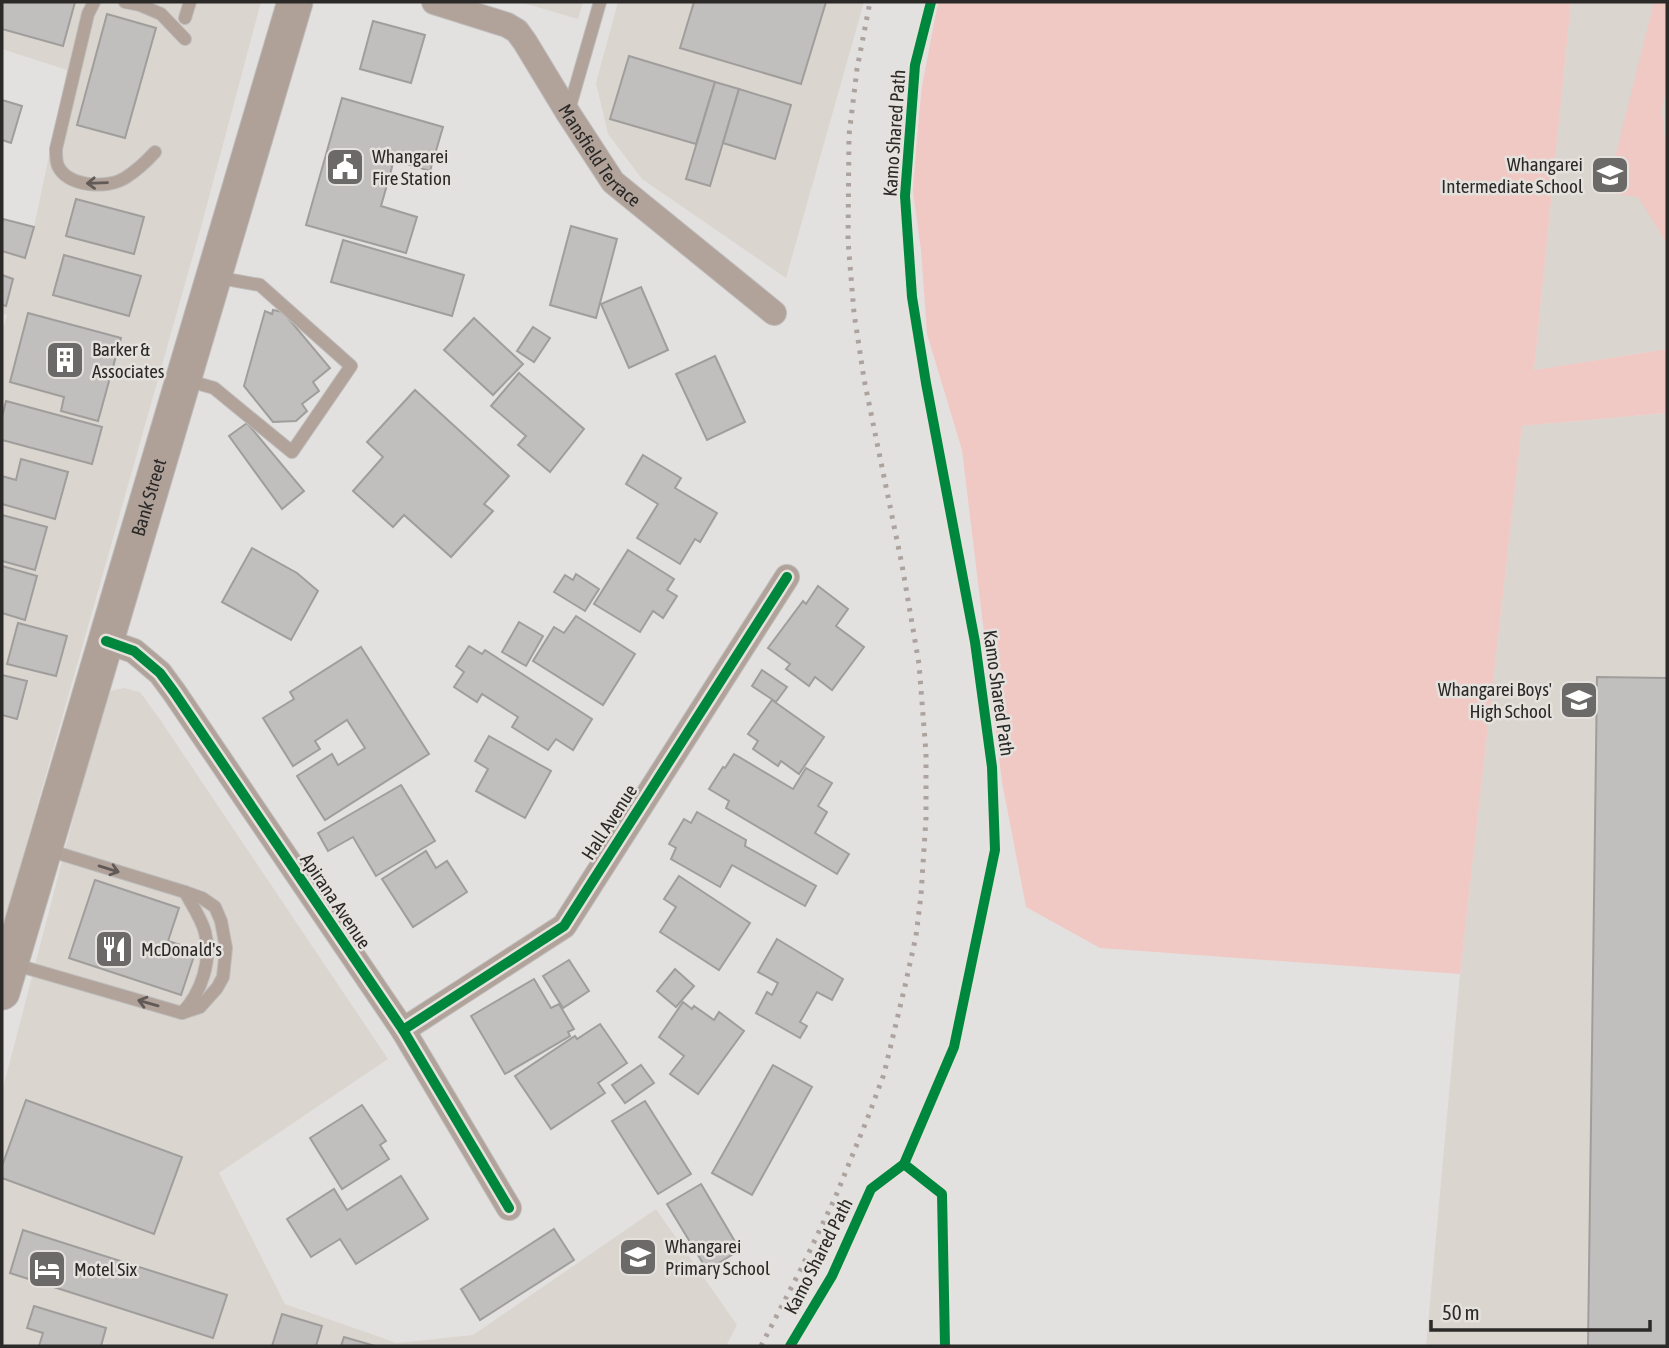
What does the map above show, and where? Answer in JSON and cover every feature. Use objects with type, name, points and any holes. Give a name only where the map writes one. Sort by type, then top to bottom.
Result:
[{"type":"main road","name":"Bank Street","points":[[6,978],[295,2]]},
{"type":"street","name":"Mansfield Terrace","points":[[434,2],[497,21],[517,32],[613,182],[774,313]]},
{"type":"street","name":"Hall Avenue","points":[[403,1030],[564,926],[787,577]]},
{"type":"street","name":"Apirana Avenue","points":[[106,641],[134,651],[160,673],[403,1030],[509,1208]]},
{"type":"lane","points":[[94,2],[88,14],[55,149],[57,166],[68,177],[82,183],[99,184],[122,180],[142,166],[155,152]]},
{"type":"lane","points":[[125,2],[161,14],[185,39]]},
{"type":"lane","points":[[185,18],[190,2]]},
{"type":"lane","points":[[568,113],[600,2]]},
{"type":"lane","points":[[182,379],[214,387],[292,452],[351,366],[260,285],[214,277]]},
{"type":"lane","points":[[6,978],[182,1013],[200,1007],[217,989],[223,977],[226,947],[215,907],[202,898],[185,892],[44,849]]},
{"type":"lane","points":[[182,1013],[199,989],[207,954],[205,932],[185,892]]},
{"type":"shaded area","points":[[2,2],[261,2],[200,231],[2,930],[2,332],[7,315],[2,313],[2,251],[24,258],[34,227],[67,70],[2,49]]},
{"type":"shaded area","points":[[520,2],[583,2],[578,19]]},
{"type":"shaded area","points":[[618,2],[864,2],[786,278],[642,179],[608,134],[596,83]]},
{"type":"shaded area","points":[[938,2],[1571,2],[1534,370],[1667,349],[1667,413],[1522,426],[1460,974],[1100,948],[1026,907],[1002,782],[962,450],[927,334],[921,250],[912,185],[922,86]]},
{"type":"shaded area","name":"Whangarei Intermediate School","points":[[1571,2],[1667,2],[1667,349],[1534,370]]},
{"type":"shaded area","points":[[1654,2],[1667,2],[1667,85],[1662,110],[1667,161],[1667,244],[1638,197],[1606,193]]},
{"type":"shaded area","name":"Whangarei Boys' High School","points":[[1667,413],[1667,1346],[1426,1346],[1460,974],[1522,426]]},
{"type":"shaded area","points":[[124,688],[140,692],[159,718],[388,1059],[219,1173],[285,1304],[397,1343],[473,1335],[656,1209],[737,1325],[726,1346],[2,1346],[2,1092],[106,692]]},
{"type":"building","points":[[2,2],[75,2],[63,46],[2,29]]},
{"type":"building","points":[[694,2],[826,2],[801,84],[680,48]]},
{"type":"building","points":[[107,14],[156,28],[125,138],[77,125]]},
{"type":"building","points":[[373,21],[425,35],[411,83],[360,69]]},
{"type":"building","points":[[629,56],[715,82],[696,144],[610,119]]},
{"type":"building","points":[[715,82],[739,89],[710,186],[686,179]]},
{"type":"building","points":[[739,89],[791,105],[775,159],[723,143]]},
{"type":"building","points":[[342,98],[443,127],[430,171],[394,160],[381,206],[417,217],[406,253],[306,225]]},
{"type":"building","points":[[2,100],[22,106],[11,143],[2,140]]},
{"type":"building","points":[[76,199],[144,217],[134,254],[66,236]]},
{"type":"building","points":[[3,219],[34,227],[25,258],[2,251]]},
{"type":"building","points":[[571,226],[617,239],[596,318],[550,305]]},
{"type":"building","points":[[343,240],[464,275],[452,316],[331,282]]},
{"type":"building","points":[[64,255],[141,276],[129,316],[53,295]]},
{"type":"building","points":[[2,275],[13,279],[6,306],[2,305]]},
{"type":"building","points":[[641,287],[668,350],[629,368],[601,304]]},
{"type":"building","points":[[273,310],[283,312],[330,368],[313,382],[319,391],[302,404],[307,411],[296,421],[273,422],[244,386],[265,311],[272,314]]},
{"type":"building","name":"Barker & Associates","points":[[28,313],[121,338],[98,421],[61,411],[64,397],[10,382]]},
{"type":"building","points":[[474,318],[523,364],[493,395],[444,350]]},
{"type":"building","points":[[533,327],[550,338],[534,362],[517,351]]},
{"type":"building","points":[[715,356],[745,422],[707,440],[676,374]]},
{"type":"building","points":[[519,373],[584,429],[550,472],[518,445],[526,436],[491,406]]},
{"type":"building","points":[[415,390],[509,476],[484,504],[493,511],[451,557],[404,515],[393,527],[353,491],[383,457],[367,442]]},
{"type":"building","points":[[6,401],[102,427],[92,464],[2,440],[2,417]]},
{"type":"building","points":[[247,423],[304,491],[282,509],[229,436]]},
{"type":"building","points":[[643,455],[681,478],[675,488],[717,513],[700,542],[695,539],[680,564],[637,538],[658,504],[626,484]]},
{"type":"building","points":[[21,459],[68,472],[55,519],[2,504],[2,476],[16,480]]},
{"type":"building","points":[[2,515],[47,527],[35,570],[2,561]]},
{"type":"building","points":[[252,548],[297,573],[318,591],[291,640],[222,602]]},
{"type":"building","points":[[628,550],[674,579],[667,590],[677,596],[663,618],[653,611],[640,632],[594,604]]},
{"type":"building","points":[[2,566],[37,576],[25,620],[2,613]]},
{"type":"building","points":[[576,574],[599,589],[585,611],[554,592],[565,575],[573,580]]},
{"type":"building","points":[[818,586],[848,609],[836,626],[864,647],[832,690],[815,677],[809,686],[786,669],[790,664],[768,648],[803,601],[806,604]]},
{"type":"building","points":[[576,616],[635,654],[603,705],[533,661],[554,627],[564,633]]},
{"type":"building","points":[[519,622],[543,636],[526,666],[502,652]]},
{"type":"building","points":[[18,623],[67,636],[56,676],[7,664]]},
{"type":"building","points":[[469,646],[482,654],[485,650],[592,719],[573,750],[556,739],[548,750],[512,727],[518,717],[482,694],[477,702],[454,687],[464,672],[456,666]]},
{"type":"building","points":[[361,647],[429,754],[325,820],[297,776],[332,754],[338,765],[365,748],[347,720],[315,741],[320,749],[293,766],[263,718],[294,699],[290,692]]},
{"type":"building","points":[[762,670],[787,687],[776,702],[752,686]]},
{"type":"building","points":[[2,675],[27,681],[17,719],[2,715]]},
{"type":"building","points":[[1597,677],[1667,678],[1667,1346],[1588,1346]]},
{"type":"building","points":[[772,700],[824,737],[799,774],[781,761],[778,766],[753,749],[758,741],[748,734]]},
{"type":"building","points":[[489,736],[551,771],[525,818],[476,791],[488,769],[475,761]]},
{"type":"building","points":[[734,754],[793,789],[806,768],[832,783],[818,806],[827,812],[815,833],[849,854],[837,874],[726,808],[729,801],[709,789]]},
{"type":"building","points":[[401,785],[435,841],[376,876],[353,837],[328,851],[318,833]]},
{"type":"building","points":[[697,812],[746,840],[745,846],[816,886],[805,906],[732,865],[720,887],[671,859],[676,848],[669,844],[684,819],[691,823]]},
{"type":"building","points":[[426,851],[436,868],[447,861],[467,892],[413,927],[382,879]]},
{"type":"building","points":[[679,876],[750,923],[719,970],[660,932],[676,907],[664,899]]},
{"type":"building","points":[[95,880],[179,908],[168,941],[196,950],[181,995],[69,958]]},
{"type":"building","points":[[777,939],[843,979],[832,1000],[817,992],[800,1022],[807,1026],[800,1038],[756,1013],[767,992],[772,995],[778,983],[758,972]]},
{"type":"building","points":[[569,960],[589,991],[563,1008],[543,976]]},
{"type":"building","points":[[675,969],[694,986],[676,1007],[657,991]]},
{"type":"building","points":[[534,979],[551,1008],[559,1004],[574,1029],[568,1032],[570,1036],[505,1074],[471,1016]]},
{"type":"building","points":[[683,1002],[714,1020],[719,1012],[744,1031],[698,1094],[670,1074],[684,1056],[659,1037]]},
{"type":"building","points":[[600,1024],[627,1063],[598,1083],[605,1093],[551,1129],[515,1076],[575,1036],[577,1039]]},
{"type":"building","points":[[641,1065],[654,1083],[625,1103],[612,1085]]},
{"type":"building","points":[[773,1065],[812,1087],[752,1195],[712,1173]]},
{"type":"building","points":[[26,1100],[182,1157],[154,1234],[2,1178],[2,1166]]},
{"type":"building","points":[[645,1101],[691,1174],[658,1194],[612,1121]]},
{"type":"building","points":[[362,1105],[386,1141],[380,1145],[389,1159],[342,1189],[310,1138]]},
{"type":"building","points":[[401,1176],[428,1219],[356,1264],[340,1239],[311,1257],[287,1219],[334,1189],[347,1210]]},
{"type":"building","points":[[701,1184],[740,1250],[707,1270],[667,1204]]},
{"type":"building","points":[[554,1229],[574,1260],[480,1320],[461,1289]]},
{"type":"building","points":[[23,1230],[227,1295],[213,1338],[10,1273]]},
{"type":"building","points":[[34,1306],[106,1328],[101,1346],[39,1346],[43,1333],[27,1328]]},
{"type":"building","points":[[282,1314],[322,1326],[316,1346],[272,1346]]},
{"type":"building","points":[[344,1337],[375,1346],[341,1346]]},
{"type":"railway","points":[[761,1346],[835,1198],[884,1074],[916,936],[921,895],[926,818],[926,753],[919,664],[864,379],[854,313],[848,241],[849,135],[857,69],[870,2]]},
{"type":"cycle path","name":"Kamo Shared Path","points":[[790,1346],[832,1276],[871,1189],[904,1164],[954,1047],[995,850],[992,767],[975,642],[912,297],[905,196],[915,65],[931,2]]},
{"type":"cycle path","points":[[403,1030],[564,926],[787,577]]},
{"type":"cycle path","points":[[106,641],[134,651],[160,673],[174,692],[403,1030],[509,1208]]},
{"type":"cycle path","points":[[904,1164],[942,1194],[945,1346]]},
{"type":"place","name":"Whangarei Fire Station","points":[[345,167]]},
{"type":"place","name":"Whangarei Intermediate School","points":[[1610,175]]},
{"type":"place","name":"Barker & Associates","points":[[65,360]]},
{"type":"place","name":"Whangarei Boys' High School","points":[[1579,700]]},
{"type":"place","name":"McDonald's","points":[[114,949]]},
{"type":"place","name":"Whangarei Primary School","points":[[638,1257]]},
{"type":"place","name":"Motel Six","points":[[47,1269]]}]
